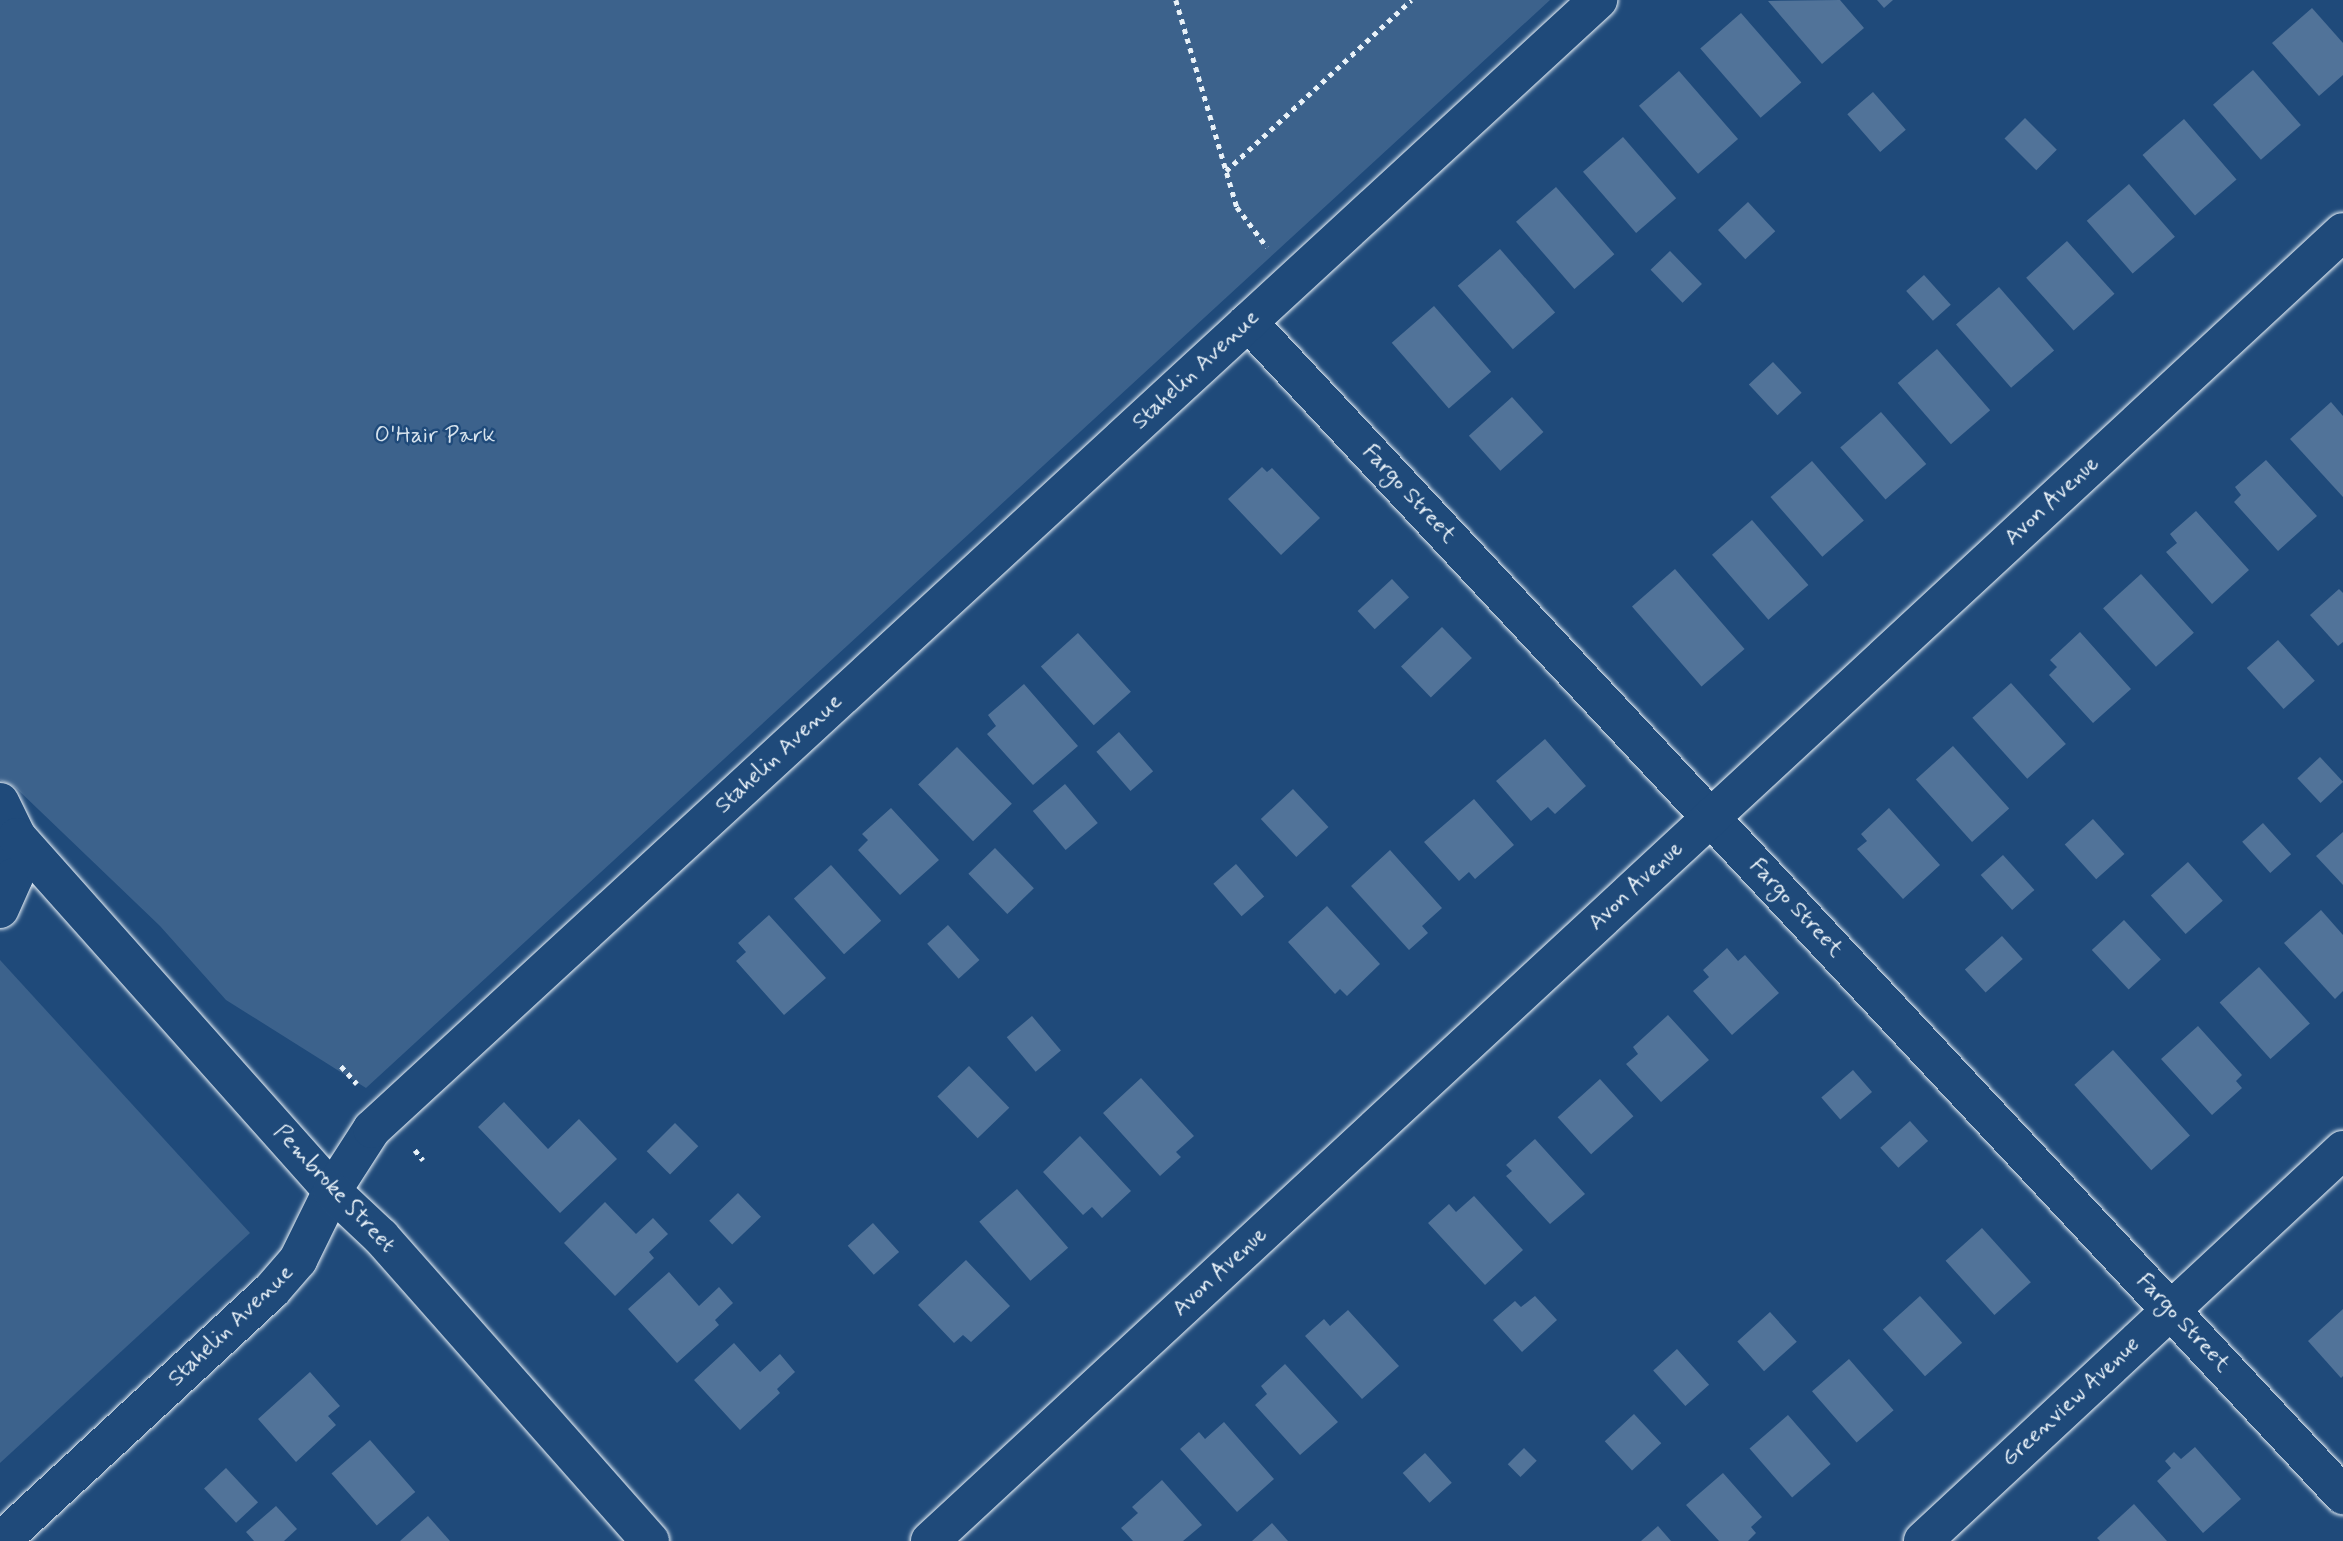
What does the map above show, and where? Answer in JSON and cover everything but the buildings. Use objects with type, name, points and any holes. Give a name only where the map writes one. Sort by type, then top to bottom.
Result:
[{"type":"street","name":"Stahelin Avenue","points":[[1,1541],[272,1290],[298,1260],[332,1191],[372,1129],[1598,0]]},
{"type":"street","name":"Avon Avenue","points":[[930,1541],[2343,232]]},
{"type":"street","name":"Fargo Street","points":[[1248,322],[2343,1495]]},
{"type":"street","name":"Pembroke Street","points":[[0,802],[17,837],[332,1191],[381,1237],[650,1541]]},
{"type":"street","points":[[0,909],[14,877],[17,837]]},
{"type":"street","name":"Greenview Avenue","points":[[1923,1541],[2343,1150]]},
{"type":"path","points":[[1176,0],[1237,207],[1293,281]]},
{"type":"path","points":[[1226,171],[1411,0]]},
{"type":"path","points":[[341,1066],[360,1087]]},
{"type":"path","points":[[414,1149],[423,1160]]},
{"type":"green space","name":"O'Hair Park","points":[[0,0],[1550,0],[366,1088],[226,1000],[160,926],[15,787],[0,780]]},
{"type":"green space","points":[[0,960],[250,1233],[0,1463]]}]
